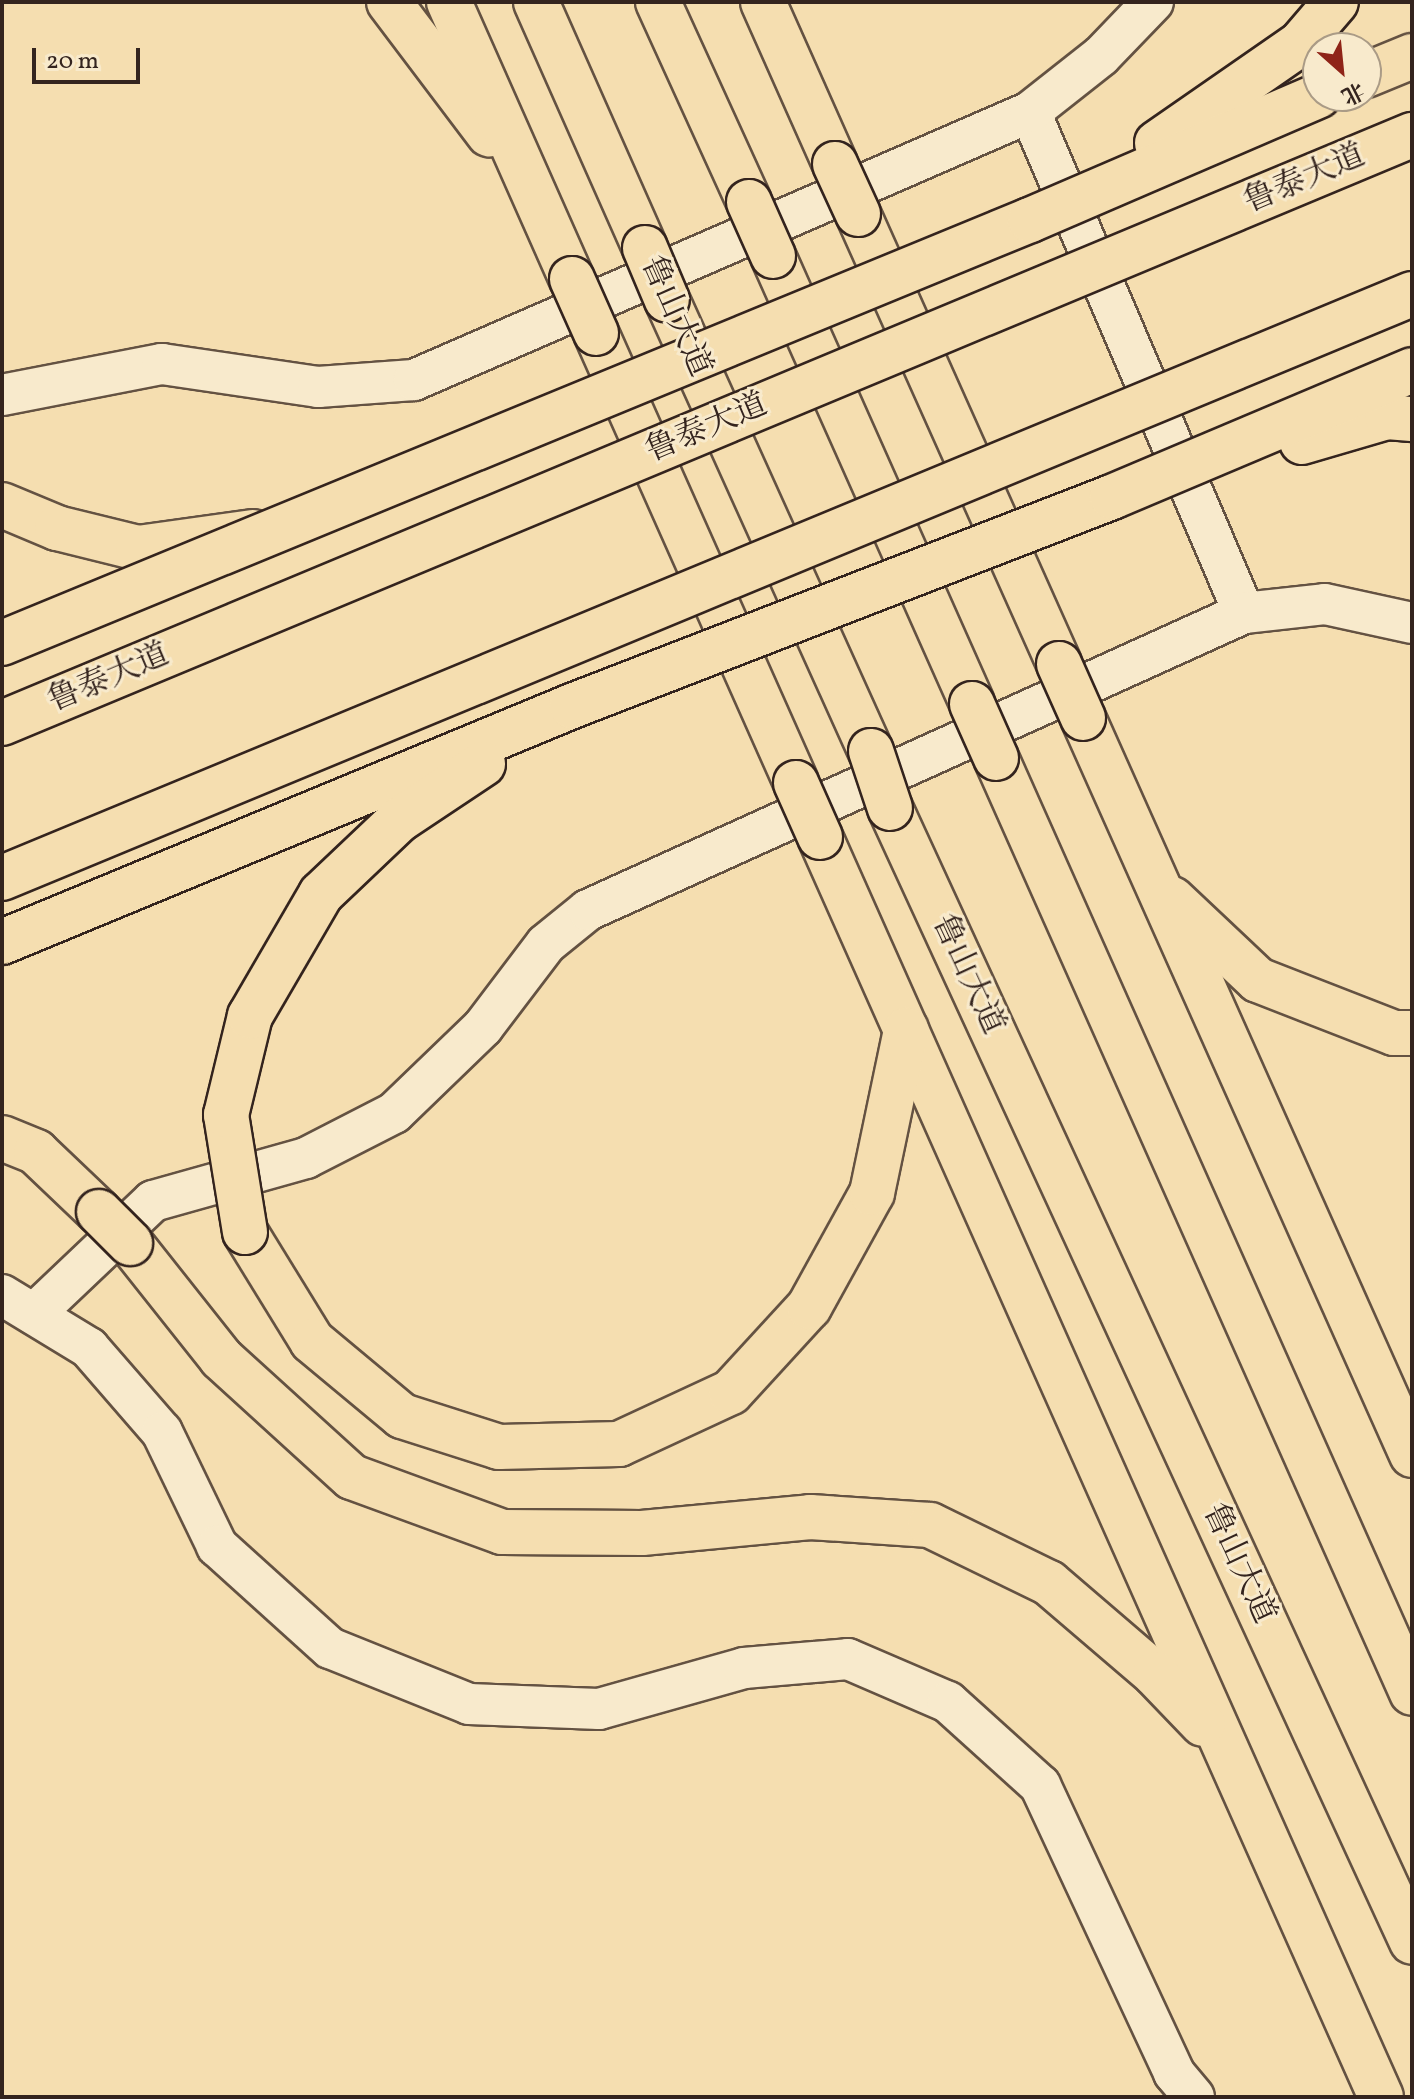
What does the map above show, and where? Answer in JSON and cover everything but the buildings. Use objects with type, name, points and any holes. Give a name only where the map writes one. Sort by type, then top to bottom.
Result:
[{"type":"main road","points":[[389,2],[534,192]]},
{"type":"main road","points":[[449,2],[1381,2097]]},
{"type":"main road","name":"鲁山大道","points":[[536,2],[871,751],[890,808],[1412,1942]]},
{"type":"main road","points":[[658,2],[1412,1693]]},
{"type":"main road","points":[[763,2],[1412,1455]]},
{"type":"main road","points":[[782,2],[790,63]]},
{"type":"main road","points":[[1030,220],[1185,126],[1288,53],[1300,44],[1336,2]]},
{"type":"main road","points":[[1382,68],[1412,56]]},
{"type":"main road","points":[[2,643],[1030,220],[1302,103]]},
{"type":"main road","name":"鲁泰大道","points":[[2,723],[1412,135]]},
{"type":"main road","points":[[2,878],[1412,294]]},
{"type":"main road","points":[[2,942],[572,706],[1112,497],[1412,370]]},
{"type":"main road","points":[[1112,497],[1387,417],[1412,419]]},
{"type":"main road","points":[[2,505],[57,528],[138,548],[279,528]]},
{"type":"main road","points":[[572,706],[399,820],[321,894],[250,1016],[226,1115],[245,1232],[312,1341],[402,1416],[499,1447],[619,1444],[731,1392],[809,1307],[872,1193],[906,1030]]},
{"type":"main road","points":[[1157,885],[1258,980],[1394,1033],[1412,1033]]},
{"type":"main road","points":[[2,1138],[36,1152],[99,1212],[130,1243],[221,1358],[352,1477],[502,1532],[642,1533],[810,1517],[930,1525],[1049,1583],[1155,1674],[1223,1746]]},
{"type":"lane","points":[[2,395],[162,364],[318,387],[414,380],[1030,112],[1101,56],[1153,2]]},
{"type":"lane","points":[[1030,112],[1244,613]]},
{"type":"lane","points":[[1194,2097],[1174,2073],[1040,1785],[948,1702],[848,1659],[744,1668],[599,1709],[469,1704],[330,1648],[217,1546],[162,1432],[89,1348],[18,1304],[153,1201],[306,1158],[394,1113],[483,1027],[546,944],[588,910],[1244,613],[1325,604],[1412,623]]}]
